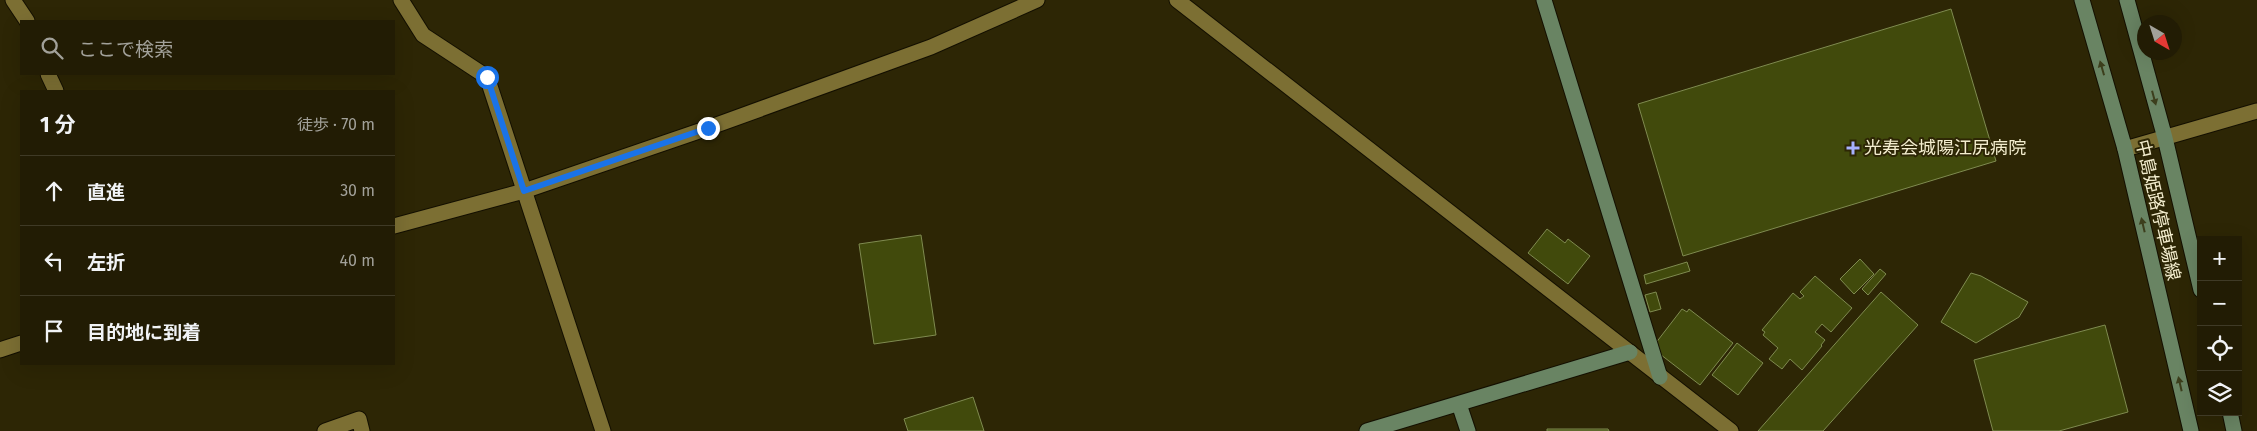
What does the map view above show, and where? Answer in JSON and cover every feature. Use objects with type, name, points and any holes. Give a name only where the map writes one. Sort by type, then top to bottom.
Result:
[{"type":"main road","points":[[1544,0],[1660,376]]},
{"type":"main road","name":"中島姫路停車場線","points":[[2082,0],[2125,149],[2191,431]]},
{"type":"main road","name":"中島姫路停車場線","points":[[2127,0],[2165,138],[2199,281]]},
{"type":"main road","points":[[1368,431],[1630,352]]},
{"type":"main road","points":[[1459,404],[1468,431]]},
{"type":"main road","points":[[2231,416],[2234,431]]},
{"type":"street","points":[[13,0],[26,20]]},
{"type":"street","points":[[401,0],[423,35],[487,77],[597,429]]},
{"type":"street","points":[[395,226],[524,191],[708,128],[931,47],[1037,0]]},
{"type":"street","points":[[1177,0],[1731,431]]},
{"type":"street","points":[[48,75],[56,90]]},
{"type":"street","points":[[2125,149],[2256,113]]},
{"type":"street","points":[[0,350],[20,343]]},
{"type":"street","points":[[326,431],[359,419],[362,431]]},
{"type":"building","points":[[1951,9],[1996,161],[1683,256],[1638,104]]},
{"type":"building","points":[[1547,229],[1565,243],[1568,239],[1590,256],[1568,284],[1528,253]]},
{"type":"building","points":[[921,235],[936,335],[874,344],[859,244]]},
{"type":"building","points":[[1860,259],[1874,274],[1854,294],[1840,279]]},
{"type":"building","points":[[1687,262],[1690,271],[1646,284],[1644,275]]},
{"type":"building","points":[[1880,269],[1886,274],[1868,295],[1862,289]]},
{"type":"building","points":[[1971,273],[1981,276],[2028,302],[2019,317],[1976,343],[1941,322]]},
{"type":"building","points":[[1815,276],[1852,308],[1831,332],[1822,324],[1815,332],[1825,340],[1802,370],[1790,359],[1782,369],[1769,359],[1778,348],[1763,335],[1765,332],[1762,330],[1793,293],[1800,299],[1804,296],[1800,292]]},
{"type":"building","points":[[1656,292],[1661,309],[1650,312],[1645,295]]},
{"type":"building","points":[[1881,292],[1918,325],[1823,431],[1758,431]]},
{"type":"building","points":[[1682,309],[1687,312],[1689,309],[1733,343],[1700,385],[1656,351],[1659,347],[1655,344]]},
{"type":"building","points":[[2105,325],[2128,412],[2059,431],[1993,431],[1974,360]]},
{"type":"building","points":[[1737,343],[1763,363],[1738,395],[1712,375]]},
{"type":"building","points":[[973,397],[984,431],[908,431],[904,419]]},
{"type":"building","points":[[1547,429],[1608,429],[1609,431],[1547,431]]},
{"type":"place","name":"光寿会城陽江尻病院","points":[[1853,148]]},
{"type":"route","points":[[487,77],[524,191],[708,128]]}]
